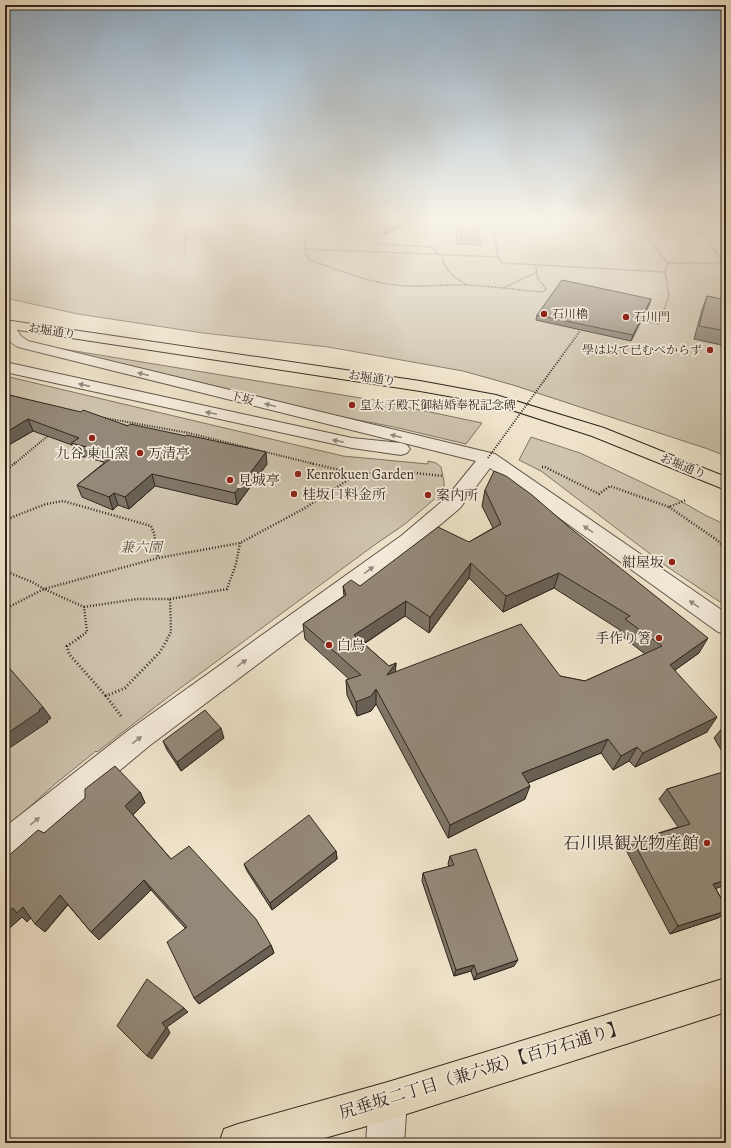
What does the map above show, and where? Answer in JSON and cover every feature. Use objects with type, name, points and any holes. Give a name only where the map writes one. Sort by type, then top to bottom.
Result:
[{"type":"main road","name":"お堀通り","points":[[6,324],[420,386],[496,400],[598,432],[726,484]]},
{"type":"main road","name":"尻垂坂二丁目（兼六坂）【百万石通り】","points":[[238,1143],[388,1101],[726,995]]},
{"type":"street","name":"下坂","points":[[6,324],[15,339],[23,344],[488,458]]},
{"type":"street","points":[[5,367],[352,443],[488,458],[726,625]]},
{"type":"street","points":[[5,846],[139,738],[408,541],[453,503],[488,458]]},
{"type":"street","points":[[385,1143],[388,1101]]},
{"type":"path","points":[[346,273],[374,282],[420,287],[469,286],[543,292],[546,289],[537,277],[537,273]]},
{"type":"path","points":[[449,273],[469,286]]},
{"type":"path","points":[[501,288],[512,285],[536,273]]},
{"type":"path","points":[[642,320],[660,324],[669,296],[664,273]]},
{"type":"path","points":[[488,458],[580,331]]},
{"type":"path","points":[[100,417],[189,433],[356,474],[407,472],[443,476]]},
{"type":"path","points":[[5,471],[54,431]]},
{"type":"path","points":[[537,467],[545,467],[599,494],[610,486],[616,487],[669,507],[717,540],[726,549]]},
{"type":"path","points":[[5,610],[44,589],[158,558],[240,543],[305,508],[356,474]]},
{"type":"path","points":[[669,507],[686,500]]},
{"type":"path","points":[[5,520],[46,504],[63,501],[151,526],[154,533],[158,558]]},
{"type":"path","points":[[5,571],[84,607],[137,599],[170,599],[228,589],[236,564],[240,543]]},
{"type":"path","points":[[106,696],[125,688],[160,652],[171,632],[170,599]]},
{"type":"path","points":[[84,607],[87,632],[67,646],[69,654],[106,696],[139,738]]},
{"type":"green space","points":[[5,273],[726,273],[726,456],[513,385],[463,371],[328,347],[203,333],[78,314],[5,298]]},
{"type":"green space","points":[[63,349],[373,400],[482,423],[466,444],[394,427],[322,413],[113,364]]},
{"type":"green space","name":"兼六園","points":[[5,376],[343,456],[428,464],[428,461],[436,463],[441,467],[444,481],[444,491],[405,524],[167,698],[97,752],[96,751],[55,784],[5,829]]},
{"type":"green space","points":[[531,437],[580,453],[677,499],[726,525],[726,606],[666,566],[541,471],[519,460]]},
{"type":"building","points":[[562,280],[651,299],[633,335],[537,315]]},
{"type":"building","points":[[707,296],[726,300],[726,331],[699,326]]},
{"type":"building","points":[[5,394],[81,412],[83,410],[128,426],[130,424],[266,452],[235,493],[152,474],[125,497],[114,493],[109,497],[77,485],[110,459],[102,457],[107,452],[71,443],[79,438],[28,419],[5,433]]},
{"type":"building","points":[[494,471],[506,476],[532,495],[569,527],[708,638],[670,665],[717,717],[643,753],[637,747],[621,756],[608,739],[522,773],[530,786],[450,825],[376,689],[371,696],[356,702],[346,680],[361,675],[303,624],[346,595],[343,586],[351,580],[360,586],[438,527],[469,542],[501,524],[485,490]],"holes":[[[471,563],[506,596],[559,573],[630,616],[625,619],[662,646],[585,681],[560,676],[521,624],[387,675],[396,663],[389,666],[354,635],[406,601],[430,617]]]},
{"type":"building","points":[[5,663],[43,707],[39,710],[40,711],[5,735]]},
{"type":"building","points":[[205,710],[221,728],[177,762],[163,741]]},
{"type":"building","points":[[726,726],[726,733],[723,727]]},
{"type":"building","points":[[115,766],[140,792],[125,806],[171,859],[189,846],[256,919],[271,945],[194,998],[167,942],[187,927],[144,880],[91,932],[60,895],[35,924],[23,907],[17,913],[13,908],[5,915],[5,859],[38,830],[44,833],[85,798],[85,789]]},
{"type":"building","points":[[726,771],[726,880],[713,884],[726,907],[726,911],[678,926],[633,841],[690,824],[667,789]]},
{"type":"building","points":[[309,815],[336,851],[270,903],[244,864]]},
{"type":"building","points":[[476,849],[518,960],[477,974],[474,965],[456,970],[423,873],[454,865],[450,856]]},
{"type":"building","points":[[147,979],[184,1008],[162,1023],[166,1028],[147,1056],[117,1026]]},
{"type":"place","name":"石川櫓","points":[[544,314]]},
{"type":"place","name":"石川門","points":[[626,317]]},
{"type":"place","name":"學は以て已むべからず","points":[[710,350]]},
{"type":"place","name":"皇太子殿下御結婚奉祝記念碑","points":[[352,405]]},
{"type":"place","name":"九谷 東山窯","points":[[92,438]]},
{"type":"place","name":"万清亭","points":[[140,453]]},
{"type":"place","name":"Kenrokuen Garden","points":[[298,474]]},
{"type":"place","name":"見城亭","points":[[230,480]]},
{"type":"place","name":"桂坂口料金所","points":[[294,494]]},
{"type":"place","name":"案内所","points":[[428,495]]},
{"type":"place","name":"紺屋坂","points":[[672,562]]},
{"type":"place","name":"手作り箸","points":[[659,638]]},
{"type":"place","name":"白鳥","points":[[329,645]]},
{"type":"place","name":"石川県観光物産館","points":[[707,843]]}]
